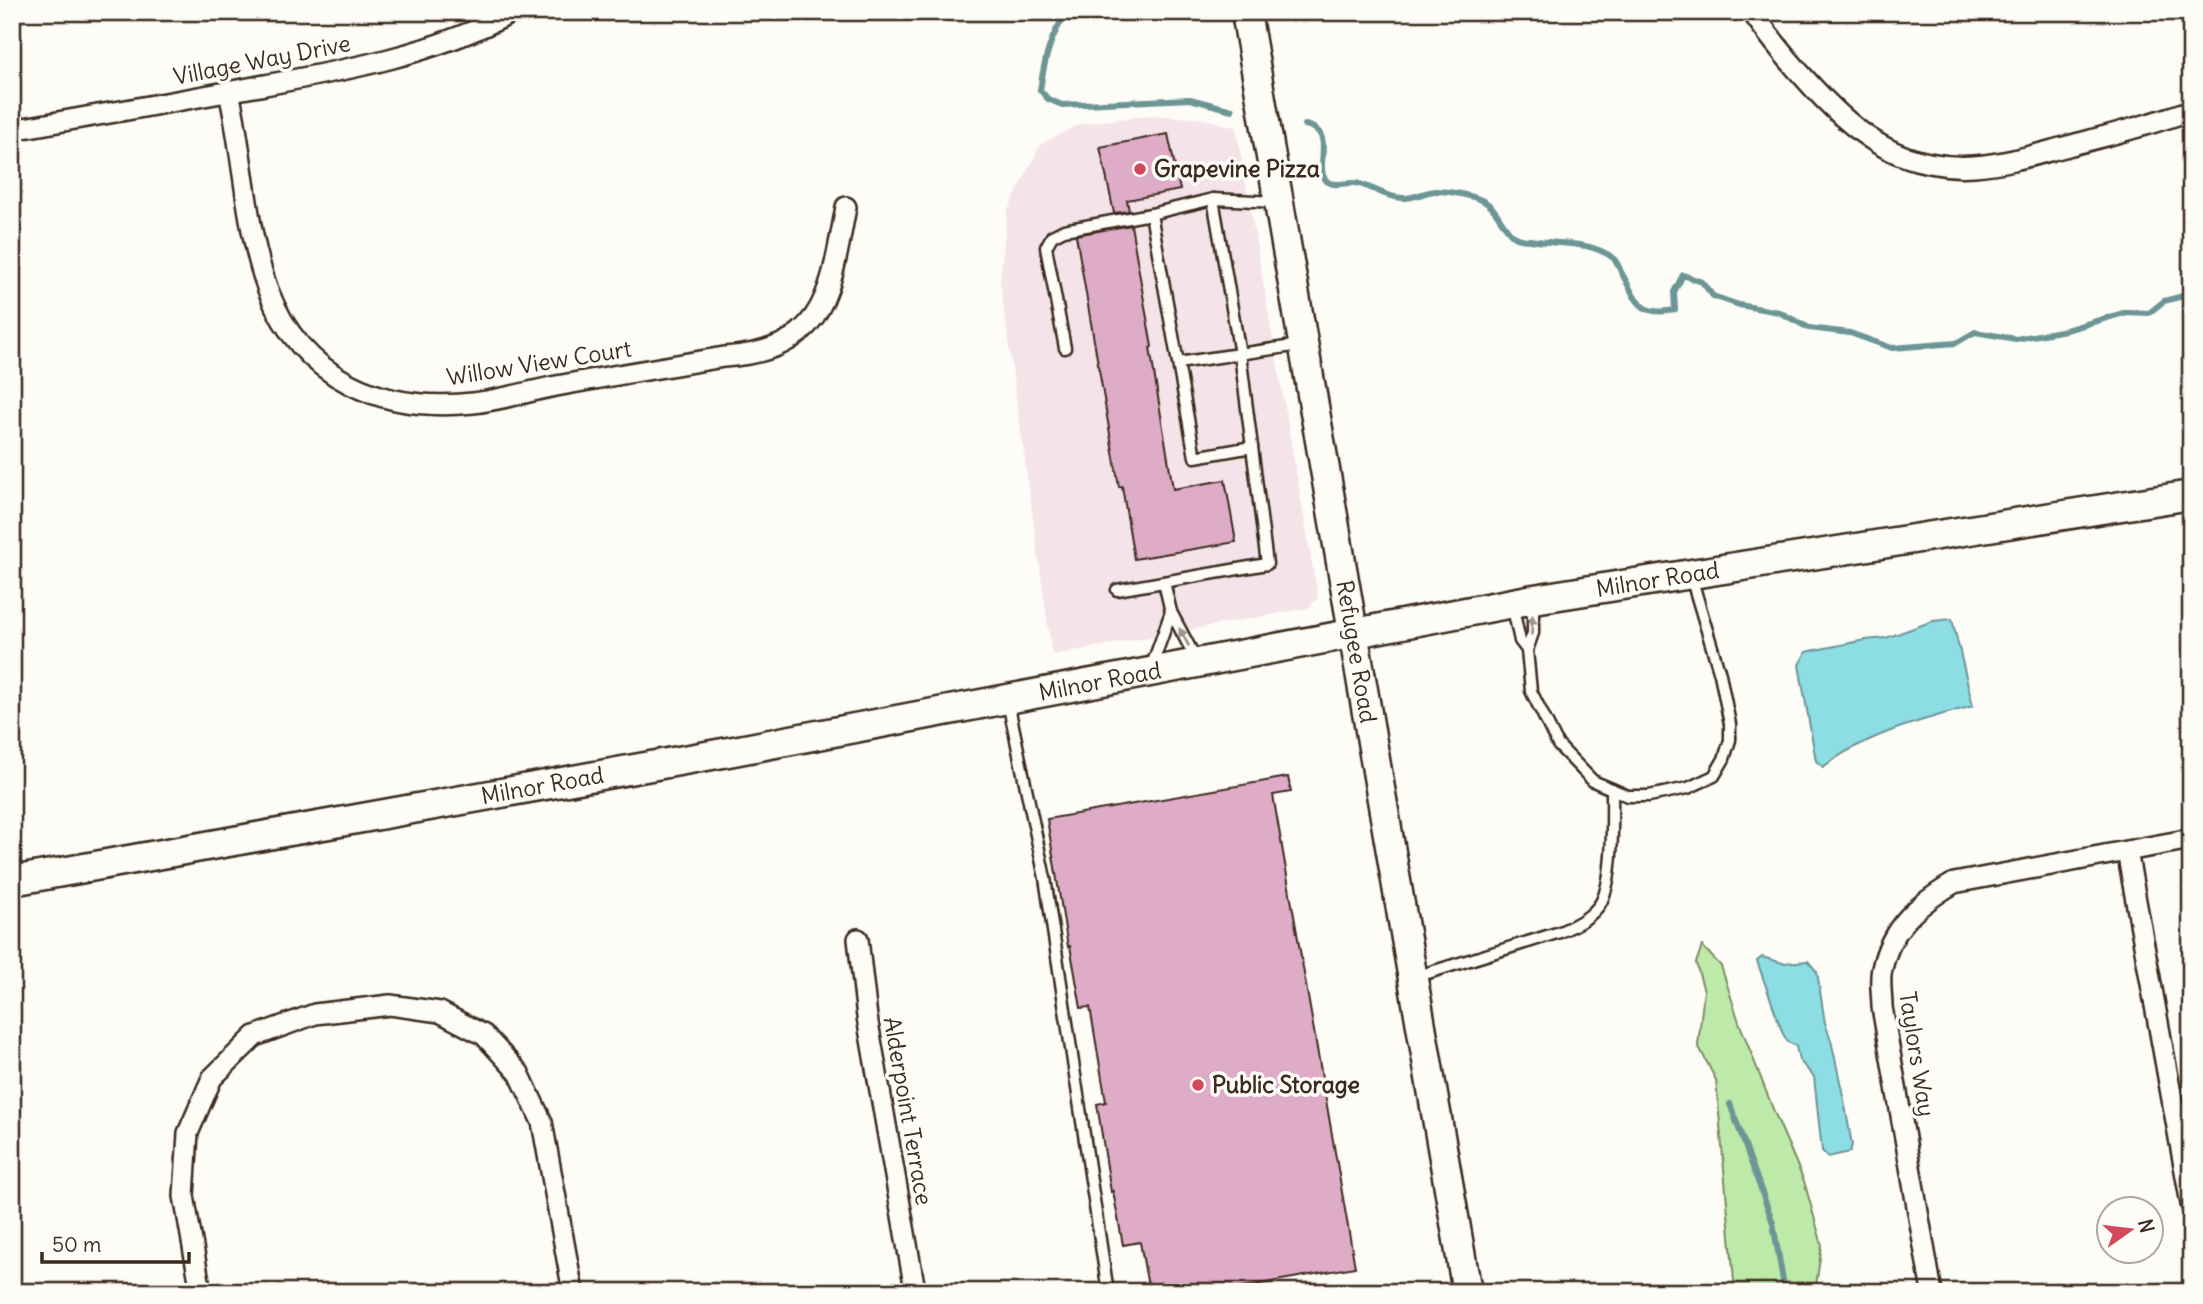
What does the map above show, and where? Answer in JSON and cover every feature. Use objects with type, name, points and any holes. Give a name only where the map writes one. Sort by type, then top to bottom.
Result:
[{"type":"main road","name":"Refugee Road","points":[[1246,12],[1467,1292]]},
{"type":"main road","name":"Milnor Road","points":[[12,880],[723,753],[1522,601],[2191,495]]},
{"type":"street","points":[[1752,12],[1797,68],[1858,129],[1885,148],[1907,158],[1936,164],[1971,166],[2021,159],[2191,110]]},
{"type":"street","name":"Village Way Drive","points":[[12,130],[311,77],[396,58],[441,44],[510,13]]},
{"type":"street","name":"Willow View Court","points":[[229,92],[263,274],[280,316],[295,341],[315,361],[338,378],[372,393],[420,404],[477,403],[573,383],[724,357],[751,355],[779,346],[801,332],[819,312],[830,288],[846,207]]},
{"type":"street","name":"Taylors Way","points":[[1932,1292],[1882,1007],[1881,970],[1905,918],[1954,883],[2191,839]]},
{"type":"street","points":[[2127,850],[2191,1203]]},
{"type":"street","name":"Alderpoint Terrace","points":[[858,939],[867,1017],[914,1284],[912,1292]]},
{"type":"street","points":[[201,1292],[184,1196],[188,1133],[212,1079],[256,1036],[315,1014],[390,1005],[440,1013],[485,1035],[519,1073],[542,1122],[573,1292]]},
{"type":"lane","points":[[1065,348],[1046,247],[1052,236],[1064,230],[1151,215],[1213,199],[1280,202]]},
{"type":"lane","points":[[1117,590],[1267,564],[1240,354],[1213,199]]},
{"type":"lane","points":[[1151,215],[1195,457],[1252,447]]},
{"type":"lane","points":[[1178,363],[1304,345]]},
{"type":"lane","points":[[1522,601],[1533,633],[1527,650],[1531,691],[1558,745],[1593,781],[1628,796],[1649,796],[1688,788],[1714,776],[1724,760],[1730,740],[1730,724],[1720,674],[1690,573]]},
{"type":"lane","points":[[1164,582],[1171,612],[1197,662]]},
{"type":"lane","points":[[1522,601],[1520,641],[1527,650]]},
{"type":"lane","points":[[1149,672],[1171,612]]},
{"type":"lane","points":[[1007,699],[1045,878],[1108,1292]]},
{"type":"lane","points":[[1413,977],[1560,932],[1581,922],[1599,907],[1606,885],[1611,848],[1612,789]]},
{"type":"shaded area","points":[[1152,115],[1204,119],[1236,127],[1318,597],[1310,607],[1303,609],[1052,655],[1000,282],[1007,212],[1041,144],[1080,124]]},
{"type":"green space","points":[[1702,946],[1721,966],[1739,1022],[1804,1181],[1822,1245],[1815,1292],[1735,1292],[1716,1080],[1698,1045],[1704,991],[1696,963]]},
{"type":"water","points":[[1952,619],[1973,706],[1876,737],[1823,767],[1816,761],[1799,665],[1806,652],[1886,638],[1933,621]]},
{"type":"water","points":[[1762,957],[1783,963],[1808,961],[1817,972],[1825,1023],[1844,1100],[1852,1145],[1850,1152],[1828,1157],[1822,1151],[1814,1077],[1799,1060],[1796,1046],[1788,1042],[1783,1034],[1757,961]]},
{"type":"building","name":"Grapevine Pizza","points":[[1168,134],[1180,190],[1127,200],[1129,211],[1114,213],[1100,147]]},
{"type":"building","points":[[1131,225],[1173,489],[1225,480],[1236,542],[1134,559],[1076,235]]},
{"type":"building","points":[[1288,777],[1291,792],[1273,795],[1355,1267],[1215,1292],[1149,1292],[1140,1242],[1123,1245],[1113,1191],[1111,1192],[1097,1104],[1106,1102],[1090,1007],[1081,1008],[1047,819]]},
{"type":"waterway","points":[[1068,12],[1052,39],[1046,59],[1040,90],[1048,99],[1062,105],[1190,99],[1232,110]]},
{"type":"waterway","points":[[1305,125],[1321,135],[1322,168],[1328,182],[1360,184],[1398,198],[1436,191],[1484,201],[1492,207],[1515,237],[1584,246],[1604,252],[1617,262],[1635,298],[1645,308],[1653,311],[1675,310],[1674,292],[1683,275],[1702,282],[1713,296],[1739,305],[1779,312],[1809,328],[1850,333],[1892,348],[1956,343],[1975,332],[2016,339],[2066,330],[2127,312],[2149,313],[2164,301],[2191,294]]},
{"type":"waterway","points":[[1730,1104],[1773,1223],[1785,1292]]},
{"type":"place","name":"Grapevine Pizza","points":[[1140,169]]},
{"type":"place","name":"Public Storage","points":[[1198,1085]]}]
